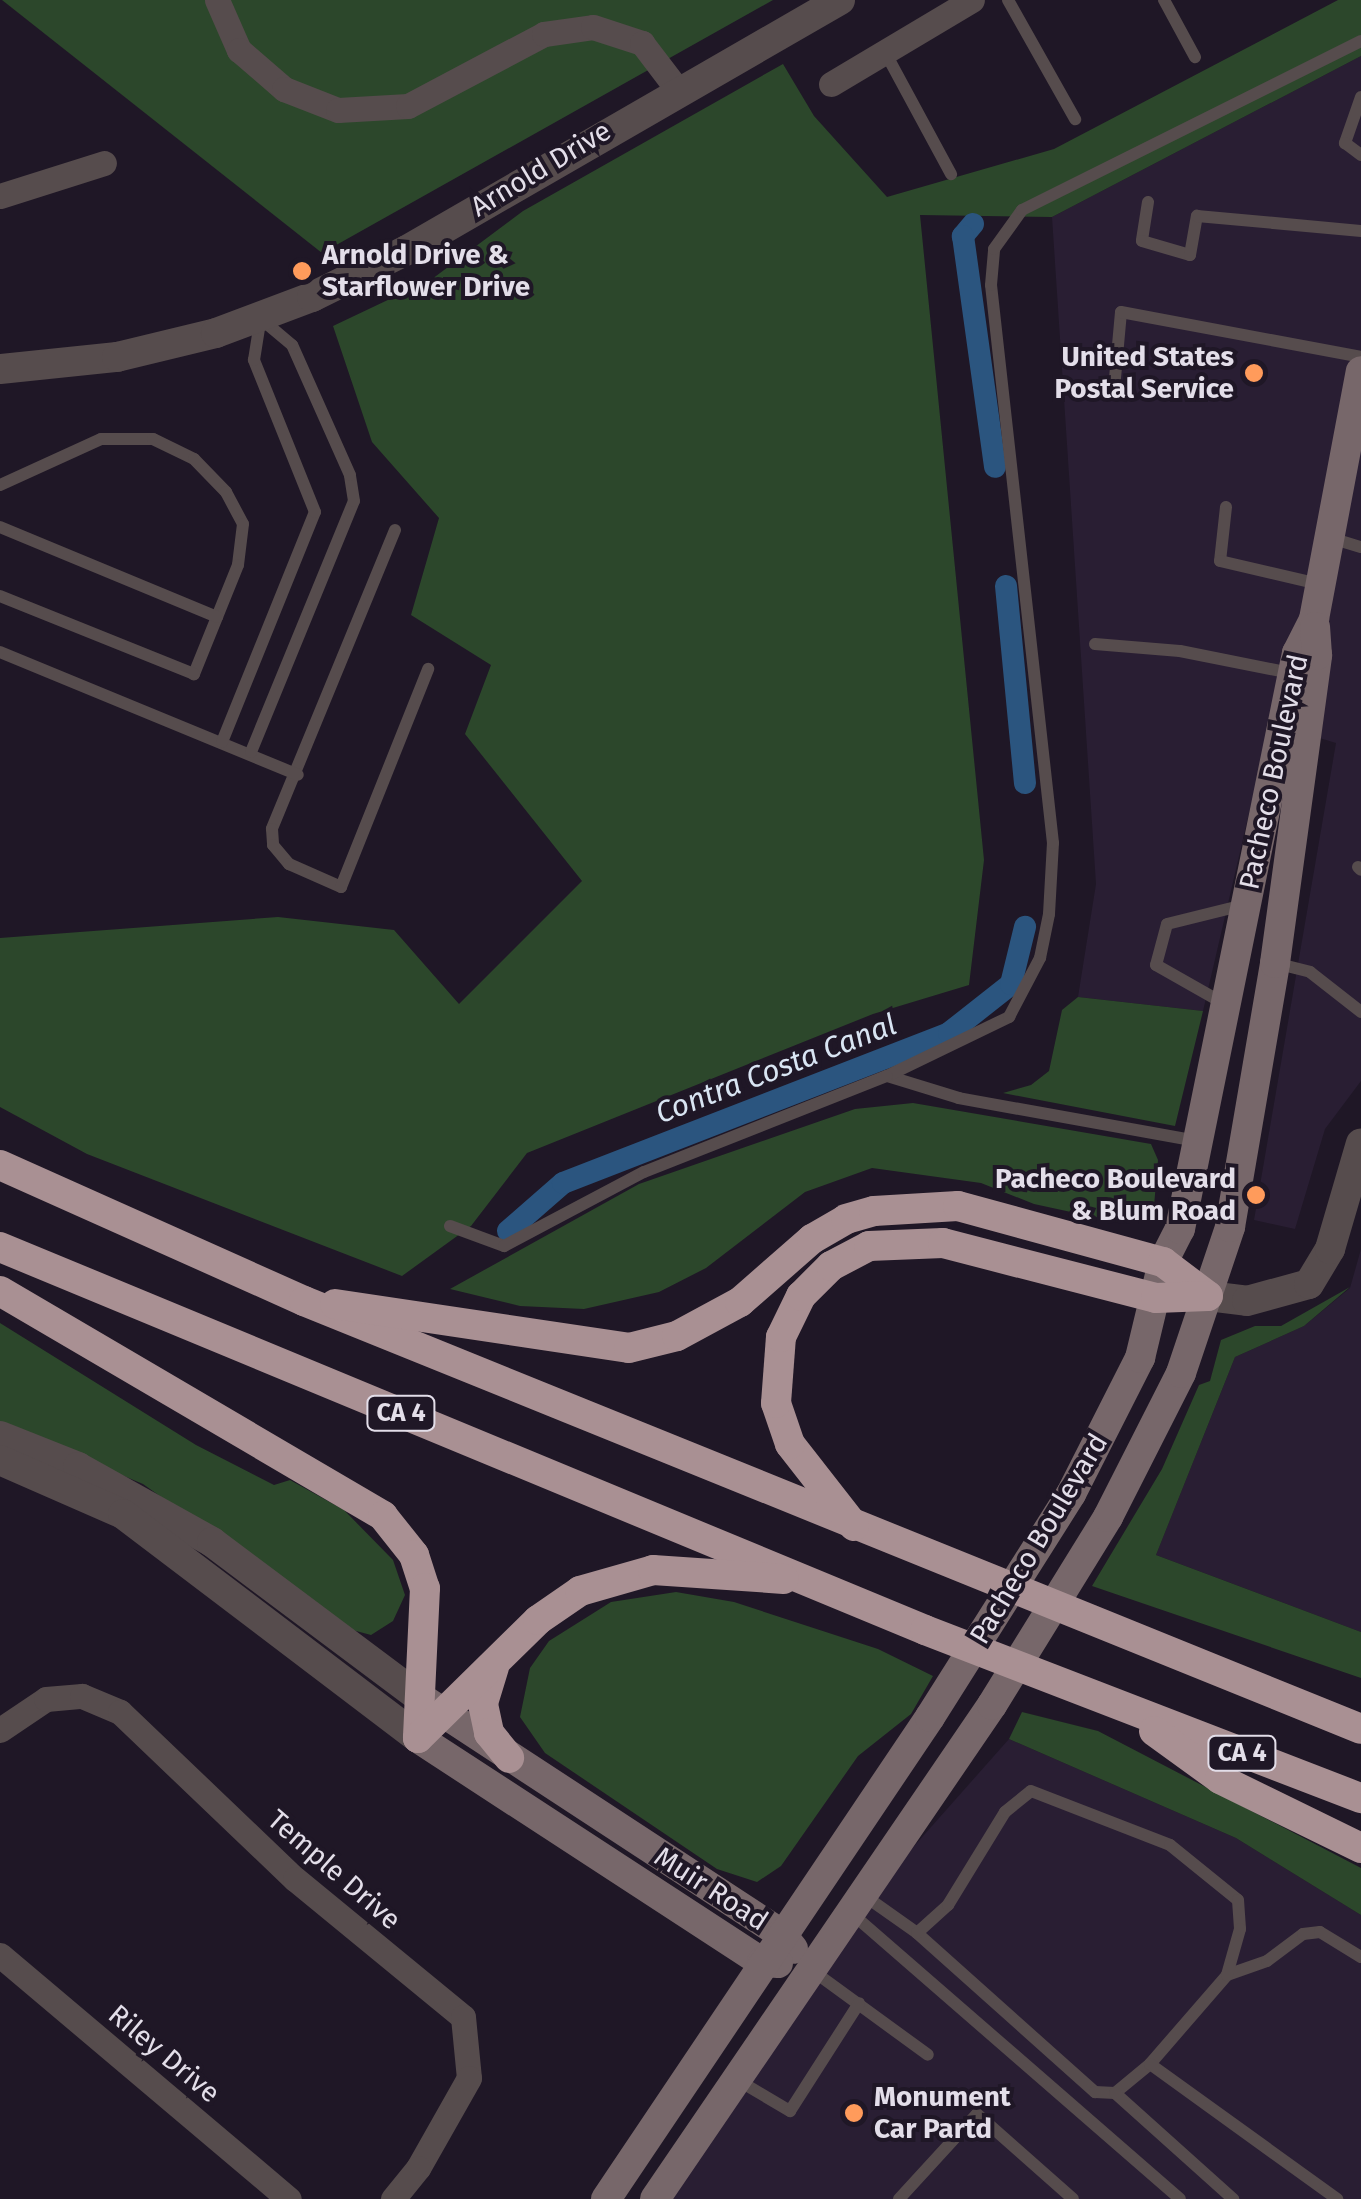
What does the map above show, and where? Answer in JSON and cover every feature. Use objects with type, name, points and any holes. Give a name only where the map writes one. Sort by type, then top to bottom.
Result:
[{"type":"highway","name":"CA 4","points":[[0,1165],[304,1301],[962,1572],[1361,1729]]},
{"type":"highway","points":[[304,1301],[410,1311],[528,1337],[629,1348],[676,1336],[740,1302],[812,1239],[846,1219],[874,1211],[958,1206],[1163,1262],[1208,1296]]},
{"type":"highway","points":[[857,1528],[790,1444],[776,1403],[781,1337],[801,1296],[831,1266],[870,1246],[943,1243],[1156,1298],[1208,1296]]},
{"type":"highway","name":"CA 4","points":[[0,1247],[925,1630],[1361,1798]]},
{"type":"highway","points":[[0,1291],[383,1516],[414,1554],[426,1588],[432,1705],[418,1738]]},
{"type":"highway","points":[[432,1705],[500,1656],[564,1599],[616,1576],[653,1570],[801,1579]]},
{"type":"highway","points":[[500,1656],[485,1683],[483,1704],[489,1733],[510,1758]]},
{"type":"highway","points":[[1123,1708],[1220,1779],[1361,1848]]},
{"type":"highway","points":[[1326,1716],[1361,1719]]},
{"type":"main road","name":"Pacheco Boulevard","points":[[606,2199],[780,1934],[930,1717],[1072,1494],[1140,1358],[1163,1262],[1180,1228],[1293,673],[1314,619],[1322,585],[1357,413],[1361,371]]},
{"type":"main road","name":"Pacheco Boulevard","points":[[661,2197],[808,1966],[992,1705],[1108,1517],[1181,1373],[1230,1228],[1275,963],[1317,655],[1314,619]]},
{"type":"main road","name":"Muir Road","points":[[432,1705],[780,1934],[808,1966]]},
{"type":"main road","name":"Muir Road","points":[[418,1738],[762,1962],[808,1966]]},
{"type":"street","points":[[217,0],[239,50],[284,90],[338,110],[408,106],[544,34],[593,27],[642,43],[678,89]]},
{"type":"street","name":"Arnold Drive","points":[[0,368],[116,356],[260,318],[407,250],[678,89],[840,0]]},
{"type":"street","points":[[830,84],[972,0]]},
{"type":"street","points":[[0,196],[104,163]]},
{"type":"street","points":[[1208,1296],[1264,1298],[1309,1284],[1330,1249],[1361,1143]]},
{"type":"street","name":"Muir Road","points":[[0,1436],[107,1482],[212,1542],[432,1705]]},
{"type":"street","name":"Muir Road","points":[[0,1460],[122,1514],[418,1738]]},
{"type":"street","name":"Temple Drive","points":[[0,1730],[46,1699],[82,1696],[120,1712],[294,1879],[463,2017],[469,2078],[418,2168],[393,2199]]},
{"type":"street","name":"Riley Drive","points":[[0,1955],[289,2199]]},
{"type":"lane","points":[[1008,0],[1075,119]]},
{"type":"lane","points":[[1164,0],[1195,57]]},
{"type":"lane","points":[[450,1226],[504,1246],[644,1172],[886,1076],[1009,1017],[1040,958],[1049,914],[1053,843],[991,285],[994,248],[1022,210],[1361,41]]},
{"type":"lane","points":[[885,52],[951,174]]},
{"type":"lane","points":[[1361,96],[1345,143],[1361,155]]},
{"type":"lane","points":[[1148,202],[1142,241],[1190,255],[1197,216],[1361,230]]},
{"type":"lane","points":[[1115,378],[1121,312],[1361,356]]},
{"type":"lane","points":[[222,742],[315,512],[254,360],[260,318]]},
{"type":"lane","points":[[251,752],[354,502],[350,474],[292,345],[260,318]]},
{"type":"lane","points":[[0,485],[101,440],[153,438],[194,459],[226,492],[243,524],[238,565],[194,674],[0,596]]},
{"type":"lane","points":[[1226,507],[1220,561],[1322,585]]},
{"type":"lane","points":[[0,527],[217,617]]},
{"type":"lane","points":[[396,530],[298,775],[272,828],[273,845],[290,864],[341,888],[428,668]]},
{"type":"lane","points":[[1331,538],[1361,548]]},
{"type":"lane","points":[[1096,644],[1180,651],[1293,673]]},
{"type":"lane","points":[[0,652],[251,752],[298,775]]},
{"type":"lane","points":[[1226,1004],[1156,965],[1167,924],[1244,905]]},
{"type":"lane","points":[[1275,963],[1310,972],[1361,1012]]},
{"type":"lane","points":[[886,1076],[958,1098],[1197,1141]]},
{"type":"lane","points":[[918,1933],[948,1905],[1004,1812],[1031,1791],[1170,1845],[1238,1900],[1240,1928],[1227,1975],[1150,2064],[1116,2093]]},
{"type":"lane","points":[[854,1901],[918,1933],[1096,2092],[1116,2093],[1233,2199]]},
{"type":"lane","points":[[854,1901],[1180,2199]]},
{"type":"lane","points":[[1227,1975],[1267,1961],[1303,1934],[1320,1932],[1361,1957]]},
{"type":"lane","points":[[808,1966],[928,2055]]},
{"type":"lane","points":[[734,2078],[790,2111],[859,2003]]},
{"type":"lane","points":[[1150,2064],[1338,2199]]},
{"type":"lane","points":[[899,2199],[977,2114],[1073,2199]]},
{"type":"shaded area","points":[[1361,56],[1361,1081],[1325,1129],[1295,1229],[1254,1220],[1336,743],[1270,723],[1203,1011],[1078,997],[1096,884],[1052,217]]},
{"type":"shaded area","points":[[1361,1249],[1361,1632],[1156,1555],[1235,1357],[1304,1326],[1350,1288]]},
{"type":"shaded area","points":[[1009,1739],[1236,1838],[1361,1915],[1361,2199],[655,2199],[808,1966]]},
{"type":"green space","points":[[2,0],[773,0],[322,253]]},
{"type":"green space","points":[[1338,0],[1361,0],[1361,56],[1052,217],[920,215],[984,860],[969,985],[873,1014],[527,1153],[471,1226],[402,1276],[87,1154],[0,1107],[0,938],[278,917],[394,930],[459,1004],[582,881],[465,734],[491,665],[411,615],[439,518],[372,442],[333,326],[432,279],[523,211],[783,64],[814,116],[887,197],[1054,149]]},
{"type":"green space","points":[[1078,997],[1203,1011],[1175,1126],[1003,1093],[1031,1085],[1049,1071],[1062,1010]]},
{"type":"green space","points":[[913,1103],[1151,1144],[1158,1160],[1154,1206],[1136,1221],[1117,1222],[1034,1204],[981,1183],[872,1168],[805,1192],[706,1268],[659,1292],[584,1309],[520,1306],[450,1289],[639,1184],[855,1109]]},
{"type":"green space","points":[[1350,1287],[1304,1326],[1235,1357],[1156,1555],[1361,1632],[1361,1678],[1092,1586],[1162,1469],[1199,1385],[1210,1381],[1221,1340],[1255,1326],[1281,1326]]},
{"type":"green space","points":[[0,1323],[196,1445],[274,1485],[290,1480],[344,1510],[393,1560],[405,1595],[393,1621],[371,1635],[345,1628],[143,1484],[0,1424]]},
{"type":"green space","points":[[676,1592],[734,1602],[878,1649],[933,1676],[911,1714],[858,1756],[781,1866],[757,1882],[717,1869],[545,1753],[520,1717],[530,1668],[549,1641],[611,1602]]},
{"type":"green space","points":[[1022,1712],[1098,1731],[1361,1868],[1361,1915],[1236,1838],[1009,1739]]},
{"type":"waterway","name":"Contra Costa Canal","points":[[973,224],[963,236],[995,467]]},
{"type":"waterway","name":"Contra Costa Canal","points":[[1006,586],[1025,783]]},
{"type":"waterway","name":"Contra Costa Canal","points":[[508,1231],[563,1183],[949,1033],[1011,984],[1025,927]]},
{"type":"place","name":"Arnold Drive & Starflower Drive","points":[[302,271]]},
{"type":"place","name":"United States Postal Service","points":[[1254,373]]},
{"type":"place","name":"Pacheco Boulevard & Blum Road","points":[[1256,1195]]},
{"type":"place","name":"Monument Car Partd","points":[[854,2113]]}]
